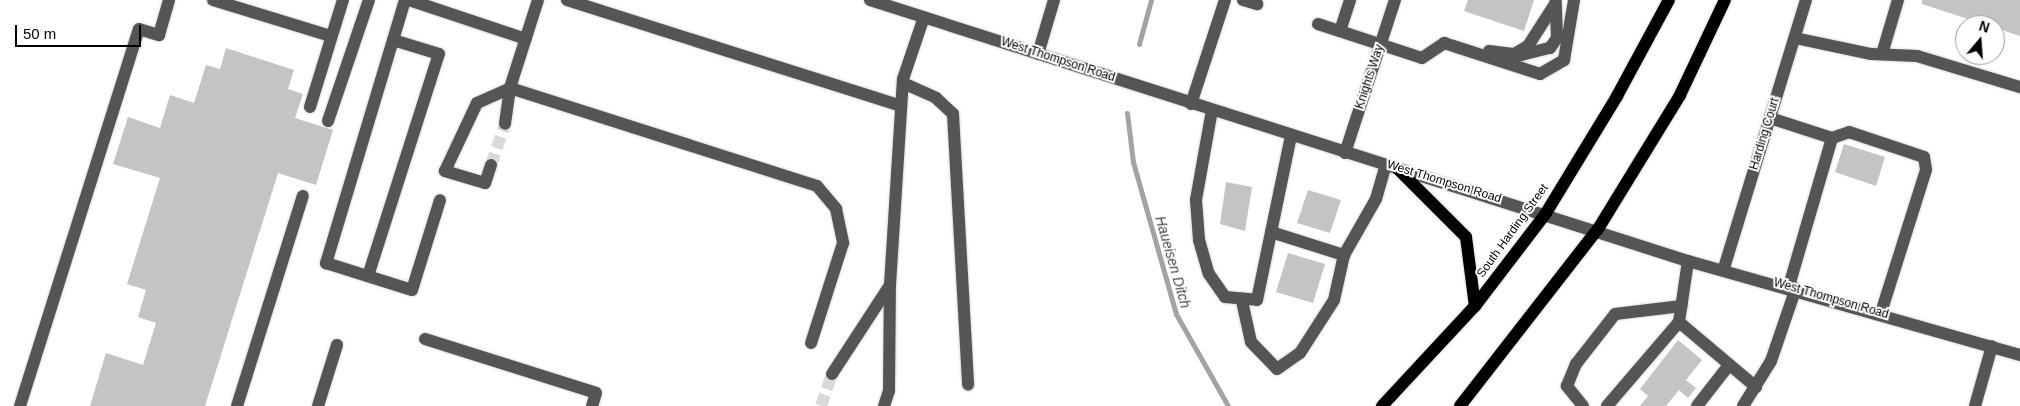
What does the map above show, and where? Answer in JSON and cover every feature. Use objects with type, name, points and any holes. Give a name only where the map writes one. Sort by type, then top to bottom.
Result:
[{"type":"main road","name":"South Harding Street","points":[[1382,406],[1475,306],[1546,213],[1669,0]]},
{"type":"main road","points":[[1460,406],[1501,359],[1598,229],[1680,95],[1725,0]]},
{"type":"main road","points":[[1391,165],[1466,237],[1475,306]]},
{"type":"street","points":[[20,406],[139,29],[159,35],[170,0]]},
{"type":"street","points":[[213,0],[330,36]]},
{"type":"street","points":[[310,107],[330,36],[343,0]]},
{"type":"street","points":[[328,121],[369,0]]},
{"type":"street","points":[[440,200],[412,290],[326,263],[393,40],[407,0],[526,39]]},
{"type":"street","points":[[505,124],[510,88],[538,0]]},
{"type":"street","points":[[567,0],[901,106]]},
{"type":"street","name":"West Thompson Road","points":[[870,0],[1345,153],[1391,165],[1598,229],[1688,261],[1724,268],[1793,287],[2020,354]]},
{"type":"street","points":[[1038,54],[1054,0]]},
{"type":"street","points":[[1191,104],[1226,0]]},
{"type":"street","points":[[1243,0],[1257,4]]},
{"type":"street","points":[[1340,30],[1350,0]]},
{"type":"street","name":"Knights Way","points":[[1345,153],[1394,0]]},
{"type":"street","points":[[1444,43],[1540,74],[1564,60],[1574,0]]},
{"type":"street","name":"Harding Court","points":[[1724,268],[1806,0]]},
{"type":"street","points":[[1882,54],[1898,0]]},
{"type":"street","points":[[1318,24],[1381,43],[1422,58],[1444,43],[1504,53],[1529,54],[1553,45],[1556,1]]},
{"type":"street","points":[[1504,53],[1526,49],[1556,1]]},
{"type":"street","points":[[884,406],[889,391],[890,285],[903,83],[924,17]]},
{"type":"street","points":[[1794,38],[1882,54],[1916,56],[2020,86]]},
{"type":"street","points":[[368,276],[438,54],[393,40]]},
{"type":"street","points":[[903,83],[936,98],[954,114],[968,385]]},
{"type":"street","points":[[491,165],[485,183],[445,171],[477,103],[510,88],[817,186],[836,209],[843,243],[811,343]]},
{"type":"street","points":[[1212,110],[1196,200],[1199,240],[1209,274],[1225,297],[1242,301],[1257,300],[1291,136]]},
{"type":"street","points":[[1770,118],[1832,138],[1849,132],[1924,157],[1926,170],[1881,313]]},
{"type":"street","points":[[1743,406],[1756,387],[1776,349],[1832,138]]},
{"type":"street","points":[[1242,301],[1251,342],[1277,369],[1300,353],[1334,300],[1344,255],[1376,199],[1391,165]]},
{"type":"street","points":[[238,406],[303,196]]},
{"type":"street","points":[[1271,232],[1344,255]]},
{"type":"street","points":[[1607,406],[1679,322],[1688,261]]},
{"type":"street","points":[[832,374],[890,285]]},
{"type":"street","points":[[1583,406],[1567,386],[1576,364],[1615,314],[1682,306]]},
{"type":"street","points":[[1679,322],[1756,387]]},
{"type":"street","points":[[425,339],[596,393],[592,406]]},
{"type":"street","points":[[318,406],[337,345]]},
{"type":"street","points":[[1975,406],[1992,346]]},
{"type":"street","points":[[1697,406],[1729,365]]},
{"type":"building","points":[[1468,0],[1534,0],[1524,31],[1464,11]]},
{"type":"building","points":[[1922,0],[2020,0],[2020,36],[2005,31],[2005,15],[1956,15],[1922,4]]},
{"type":"building","points":[[226,48],[294,70],[288,89],[303,94],[295,118],[333,130],[316,185],[278,173],[205,406],[90,406],[106,353],[143,365],[156,323],[138,317],[146,290],[127,284],[160,178],[113,164],[128,117],[160,128],[170,95],[194,103],[206,65],[220,69]]},
{"type":"building","points":[[1844,144],[1885,157],[1876,186],[1835,172]]},
{"type":"building","points":[[1226,182],[1252,187],[1245,231],[1220,224]]},
{"type":"building","points":[[1308,190],[1341,200],[1330,233],[1297,223]]},
{"type":"building","points":[[1288,253],[1325,264],[1313,303],[1276,292]]},
{"type":"building","points":[[1678,340],[1702,360],[1686,380],[1696,388],[1688,398],[1679,390],[1666,406],[1640,406],[1648,396],[1640,389]]},
{"type":"waterway","name":"Haueisen Ditch","points":[[1139,44],[1151,0]]},
{"type":"waterway","name":"Haueisen Ditch","points":[[1127,113],[1133,162],[1176,314],[1228,406]]},
{"type":"tunnel","points":[[491,165],[505,124]]},
{"type":"tunnel","points":[[821,406],[832,374]]}]
